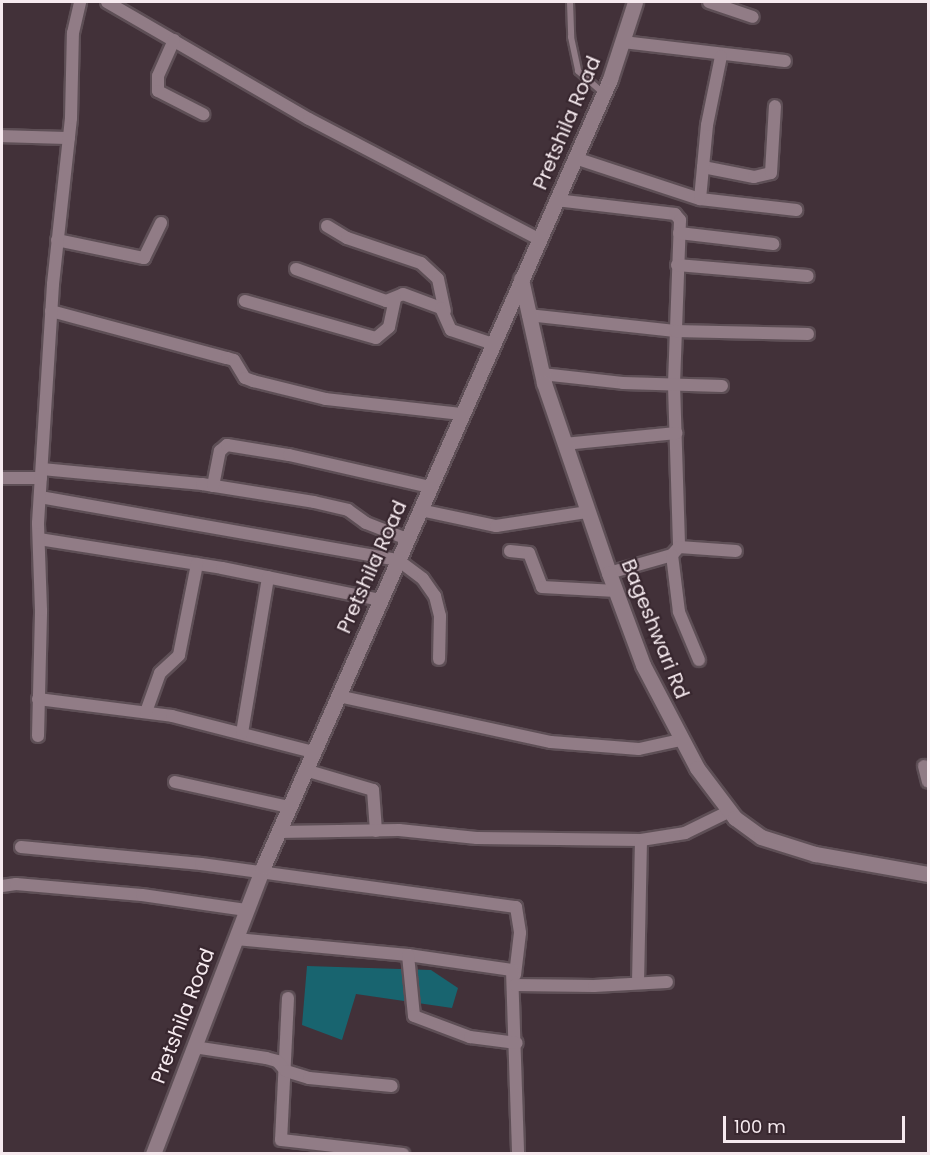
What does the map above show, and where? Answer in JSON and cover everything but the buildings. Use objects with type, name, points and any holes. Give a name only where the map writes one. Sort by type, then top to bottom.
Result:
[{"type":"street","points":[[38,736],[41,473],[51,311],[69,138],[73,33],[80,2]]},
{"type":"street","points":[[107,2],[309,119],[539,239]]},
{"type":"street","name":"Pretshila Road","points":[[153,1154],[261,871],[603,94],[623,42],[635,2]]},
{"type":"street","points":[[710,2],[753,17]]},
{"type":"street","points":[[174,40],[158,76],[158,91],[203,114]]},
{"type":"street","points":[[623,42],[722,56],[785,61]]},
{"type":"street","points":[[700,199],[703,167],[722,56]]},
{"type":"street","points":[[703,167],[754,177],[771,173],[776,106]]},
{"type":"street","points":[[2,136],[69,138]]},
{"type":"street","points":[[575,158],[700,199],[796,210]]},
{"type":"street","points":[[556,200],[675,214],[680,220],[674,386],[675,551],[680,612],[699,660]]},
{"type":"street","points":[[57,240],[144,258],[161,223]]},
{"type":"street","points":[[327,226],[347,238],[421,263],[438,279],[451,330],[493,344]]},
{"type":"street","points":[[679,233],[773,244]]},
{"type":"street","points":[[677,266],[808,276]]},
{"type":"street","points":[[296,269],[381,300],[395,299],[403,294],[445,311]]},
{"type":"street","name":"Bageshwari Rd","points":[[521,279],[542,374],[609,573],[643,665],[697,768],[730,811],[761,837],[786,847],[928,874]]},
{"type":"street","points":[[245,301],[376,338],[389,327],[395,299]]},
{"type":"street","points":[[51,311],[227,358],[238,365],[244,378],[253,381],[326,399],[462,414]]},
{"type":"street","points":[[528,315],[675,331],[808,334]]},
{"type":"street","points":[[542,374],[674,386],[722,386]]},
{"type":"street","points":[[564,444],[676,433]]},
{"type":"street","points":[[213,486],[220,451],[227,445],[290,455],[430,487]]},
{"type":"street","points":[[2,478],[41,473],[213,486],[348,510],[366,523],[407,539]]},
{"type":"street","points":[[40,497],[398,560],[423,579],[435,596],[440,616],[439,659]]},
{"type":"street","points":[[420,510],[496,526],[588,512]]},
{"type":"street","points":[[39,539],[197,564],[380,600]]},
{"type":"street","points":[[510,551],[529,553],[542,587],[616,591]]},
{"type":"street","points":[[609,573],[675,551],[736,551]]},
{"type":"street","points":[[146,712],[160,673],[180,655],[197,564]]},
{"type":"street","points":[[242,733],[268,577]]},
{"type":"street","points":[[338,696],[550,742],[639,748],[681,740]]},
{"type":"street","points":[[38,699],[146,712],[242,733],[313,752]]},
{"type":"street","points":[[924,766],[928,782]]},
{"type":"street","points":[[305,770],[373,790],[376,831]]},
{"type":"street","points":[[175,782],[289,807]]},
{"type":"street","points":[[278,832],[399,830],[477,838],[641,840],[685,833],[730,811]]},
{"type":"street","points":[[638,983],[641,840]]},
{"type":"street","points":[[21,847],[261,871],[516,907],[520,933],[515,980],[517,1153]]},
{"type":"street","points":[[2,886],[16,884],[142,895],[246,910]]},
{"type":"street","points":[[236,939],[408,955],[508,968],[515,980]]},
{"type":"street","points":[[408,955],[414,1016],[470,1037],[517,1043]]},
{"type":"street","points":[[515,980],[667,982]]},
{"type":"street","points":[[280,1154],[288,998]]},
{"type":"street","points":[[194,1047],[266,1058],[276,1061],[286,1071],[309,1078],[392,1086]]},
{"type":"street","points":[[281,1140],[398,1153]]},
{"type":"lane","points":[[570,2],[571,37],[578,71],[603,94]]},
{"type":"water","points":[[307,966],[431,970],[458,988],[452,1008],[356,994],[342,1040],[302,1025]]}]
